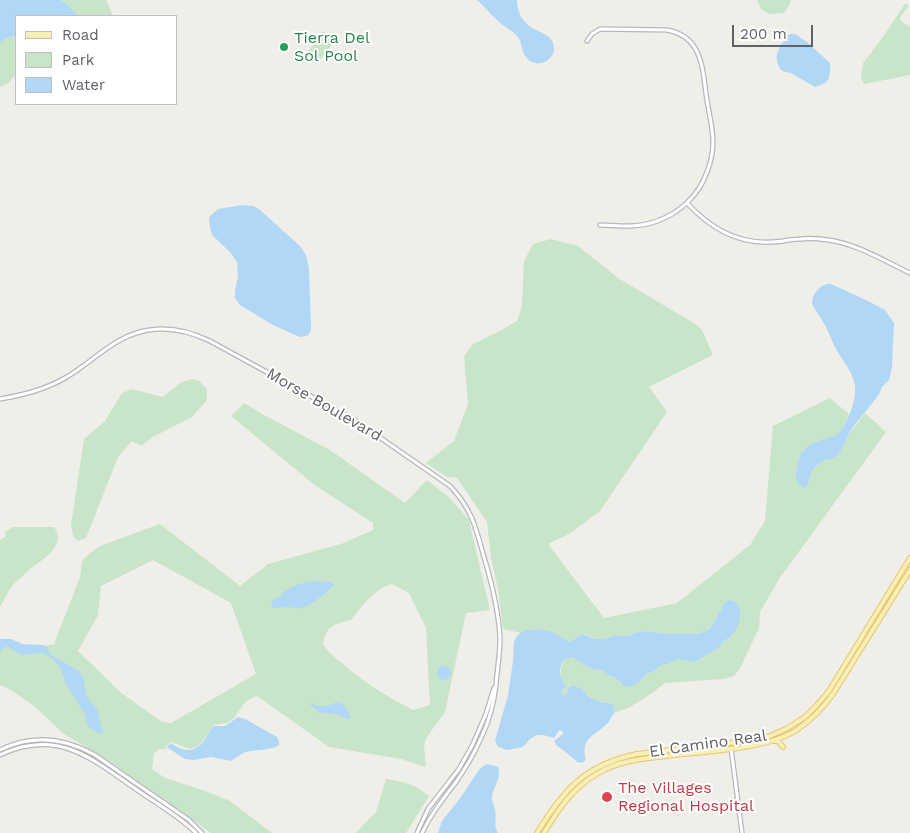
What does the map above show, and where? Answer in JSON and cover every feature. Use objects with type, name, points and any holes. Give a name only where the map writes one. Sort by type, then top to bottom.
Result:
[{"type":"main road","name":"El Camino Real","points":[[537,833],[555,804],[576,782],[595,768],[620,758],[637,754],[753,740],[770,736],[788,728],[810,712],[828,691],[910,558]]},
{"type":"main road","name":"El Camino Real","points":[[544,833],[560,808],[581,786],[612,766],[638,759],[772,741],[794,731],[823,707],[833,694],[910,570]]},
{"type":"main road","points":[[828,691],[833,694]]},
{"type":"main road","points":[[772,741],[778,741],[783,747],[781,740],[783,736]]},
{"type":"main road","points":[[730,742],[731,748]]},
{"type":"main road","points":[[637,754],[638,759]]},
{"type":"main road","points":[[555,804],[560,808]]},
{"type":"street","points":[[586,41],[600,29],[659,30],[673,32],[687,39],[695,48],[701,61],[713,135],[710,161],[706,174],[699,188],[687,203],[670,215],[650,224],[634,226],[600,225]]},
{"type":"street","points":[[687,203],[715,228],[736,238],[768,243],[802,238],[830,240],[858,248],[910,273]]},
{"type":"street","name":"Morse Boulevard","points":[[0,399],[26,394],[52,385],[76,371],[114,343],[137,332],[155,329],[189,332],[210,340],[347,416],[450,486],[460,496],[473,518],[491,581],[497,610],[500,640],[498,672],[493,706],[482,736],[464,771],[434,810],[422,833]]},
{"type":"street","name":"Morse Boulevard","points":[[417,833],[428,809],[459,768],[478,734],[496,685]]},
{"type":"street","points":[[478,734],[482,736]]},
{"type":"street","points":[[0,750],[18,743],[34,740],[63,742],[86,750],[182,820],[196,833]]},
{"type":"street","points":[[0,755],[35,744],[50,744],[76,751],[89,757],[189,820],[202,833]]},
{"type":"street","points":[[731,748],[742,833]]},
{"type":"street","points":[[439,794],[443,798]]},
{"type":"green space","points":[[61,0],[106,0],[113,15],[78,15]]},
{"type":"green space","points":[[757,0],[791,0],[784,13],[769,14],[761,9]]},
{"type":"green space","points":[[905,4],[909,5],[900,20],[910,27],[910,75],[864,84],[861,78],[863,63]]},
{"type":"green space","points":[[322,32],[325,32],[334,39],[334,42],[318,61],[308,52]]},
{"type":"green space","points":[[15,36],[15,76],[8,83],[0,87],[0,43],[6,38]]},
{"type":"green space","points":[[551,239],[578,246],[618,278],[697,325],[702,330],[713,355],[649,387],[667,412],[600,511],[569,534],[548,544],[604,618],[677,603],[750,545],[765,521],[773,426],[830,398],[849,414],[842,430],[838,434],[803,451],[808,484],[812,471],[816,466],[839,455],[848,436],[865,413],[886,432],[779,579],[760,612],[759,628],[740,668],[734,676],[723,679],[665,683],[628,708],[614,713],[612,703],[594,700],[578,686],[570,686],[566,696],[562,696],[561,692],[566,687],[561,678],[563,660],[572,657],[602,670],[621,684],[634,684],[663,664],[676,659],[695,662],[717,649],[720,644],[728,639],[735,602],[731,600],[726,601],[712,625],[706,631],[699,634],[668,634],[643,631],[625,636],[595,639],[585,634],[578,636],[570,642],[549,631],[540,629],[524,630],[521,633],[503,629],[487,522],[457,478],[447,477],[426,463],[454,441],[468,404],[464,356],[473,344],[517,321],[522,306],[524,261],[533,244]]},
{"type":"green space","points":[[192,379],[199,381],[207,389],[207,400],[192,417],[153,437],[141,446],[132,441],[118,457],[86,538],[78,541],[73,536],[71,525],[84,439],[105,421],[122,393],[132,389],[163,397],[180,383]]},
{"type":"green space","points":[[244,403],[330,450],[405,503],[427,480],[449,497],[469,520],[490,610],[466,613],[445,712],[427,737],[424,745],[426,767],[401,759],[329,747],[257,696],[246,701],[234,718],[227,723],[214,725],[198,747],[190,749],[171,742],[166,746],[166,749],[159,749],[154,753],[152,769],[165,778],[230,801],[272,833],[211,833],[106,759],[64,734],[34,706],[11,690],[0,685],[0,639],[11,639],[25,645],[46,646],[54,644],[80,577],[82,561],[100,546],[160,524],[240,586],[268,564],[344,543],[373,530],[373,523],[316,486],[231,416]],"holes":[[[153,560],[231,603],[256,674],[171,723],[162,722],[120,692],[78,651],[98,615],[101,586]],[[392,584],[409,593],[426,628],[430,705],[413,710],[385,695],[359,677],[334,657],[323,644],[326,633],[332,627],[351,620],[374,594]]]},
{"type":"green space","points":[[13,527],[54,527],[58,540],[46,557],[12,586],[0,607],[0,540],[5,537],[5,532]]},
{"type":"green space","points":[[386,779],[409,784],[429,796],[406,833],[356,833],[376,812]]},
{"type":"water","points":[[0,0],[61,0],[78,15],[15,15],[15,36],[6,38],[0,43]]},
{"type":"water","points":[[477,0],[517,0],[522,19],[551,39],[554,48],[551,57],[543,63],[529,60],[524,54],[517,36],[499,22]]},
{"type":"water","points":[[789,34],[795,34],[807,42],[830,63],[827,81],[815,87],[791,73],[782,71],[777,61],[777,56],[779,47]]},
{"type":"water","points":[[242,205],[253,206],[259,209],[300,246],[306,255],[309,269],[311,326],[311,331],[307,336],[300,337],[273,325],[240,305],[235,298],[238,276],[237,262],[230,252],[212,235],[209,220],[210,216],[218,209]]},
{"type":"water","points":[[827,284],[831,284],[885,310],[894,323],[892,367],[889,380],[853,427],[839,455],[816,466],[805,488],[799,485],[796,479],[797,467],[802,453],[812,444],[839,433],[849,415],[855,394],[852,375],[812,304],[816,291]]},
{"type":"water","points":[[311,581],[333,582],[334,585],[305,607],[272,607],[273,600],[287,590]]},
{"type":"water","points":[[731,600],[738,605],[740,613],[738,625],[733,634],[721,643],[717,649],[695,662],[676,659],[668,664],[663,664],[651,673],[646,674],[640,681],[630,687],[624,686],[602,670],[592,669],[572,657],[563,660],[560,674],[566,686],[561,692],[562,696],[566,695],[570,686],[575,686],[581,688],[593,699],[613,704],[614,713],[610,720],[591,737],[585,746],[586,760],[582,763],[577,762],[556,745],[554,741],[563,734],[560,730],[554,738],[537,735],[530,739],[523,747],[507,750],[498,747],[495,741],[508,695],[514,642],[516,637],[524,630],[540,629],[552,632],[570,642],[583,634],[599,639],[625,636],[643,631],[668,634],[699,634],[709,629],[726,601]]},
{"type":"water","points":[[0,639],[11,639],[22,644],[46,646],[51,655],[79,671],[83,676],[87,697],[97,709],[103,734],[96,732],[88,726],[84,713],[67,686],[60,667],[52,659],[44,653],[21,655],[8,647],[5,647],[0,652]]},
{"type":"water","points":[[441,666],[447,666],[451,673],[447,680],[441,680],[437,676],[437,670]]},
{"type":"water","points":[[310,703],[328,706],[334,703],[341,703],[348,709],[350,719],[336,714],[321,713],[311,706]]},
{"type":"water","points":[[238,717],[277,737],[279,745],[246,752],[231,761],[211,757],[194,760],[185,759],[167,747],[171,743],[182,749],[194,749],[202,744],[214,726],[225,726]]},
{"type":"water","points":[[486,764],[498,767],[499,771],[492,798],[498,833],[438,833],[442,821],[479,770]]},
{"type":"place","name":"Tierra Del Sol Pool","points":[[284,47]]},
{"type":"place","name":"The Villages Regional Hospital","points":[[607,797]]}]
